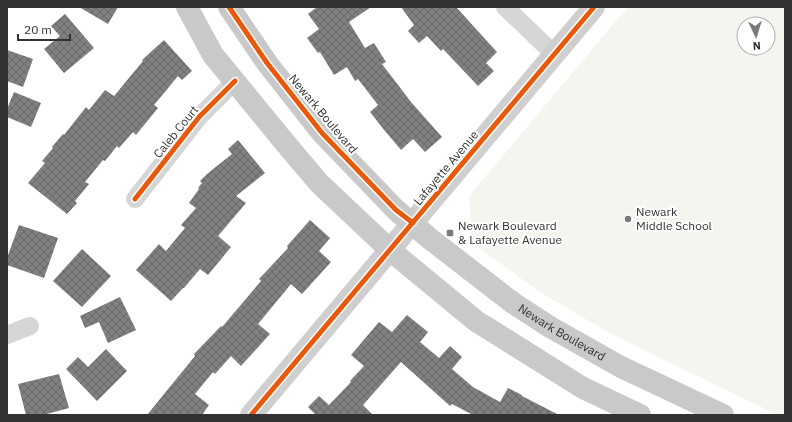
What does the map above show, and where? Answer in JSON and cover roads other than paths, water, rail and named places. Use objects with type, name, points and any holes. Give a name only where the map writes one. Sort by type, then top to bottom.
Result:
[{"type":"main road","points":[[187,7],[214,55],[319,182],[390,250],[476,321],[583,388],[640,415]]},
{"type":"main road","name":"Newark Boulevard","points":[[229,7],[268,63],[322,133],[396,210],[513,303],[550,327],[621,367],[723,415]]},
{"type":"street","points":[[505,7],[554,54]]},
{"type":"street","name":"Lafayette Avenue","points":[[250,415],[594,7]]},
{"type":"street","name":"Caleb Court","points":[[135,198],[199,117],[235,81]]},
{"type":"street","points":[[7,335],[30,326]]},
{"type":"place","name":"Newark Middle School","points":[[628,219]]},
{"type":"place","name":"Newark Boulevard & Lafayette Avenue","points":[[450,233]]}]
